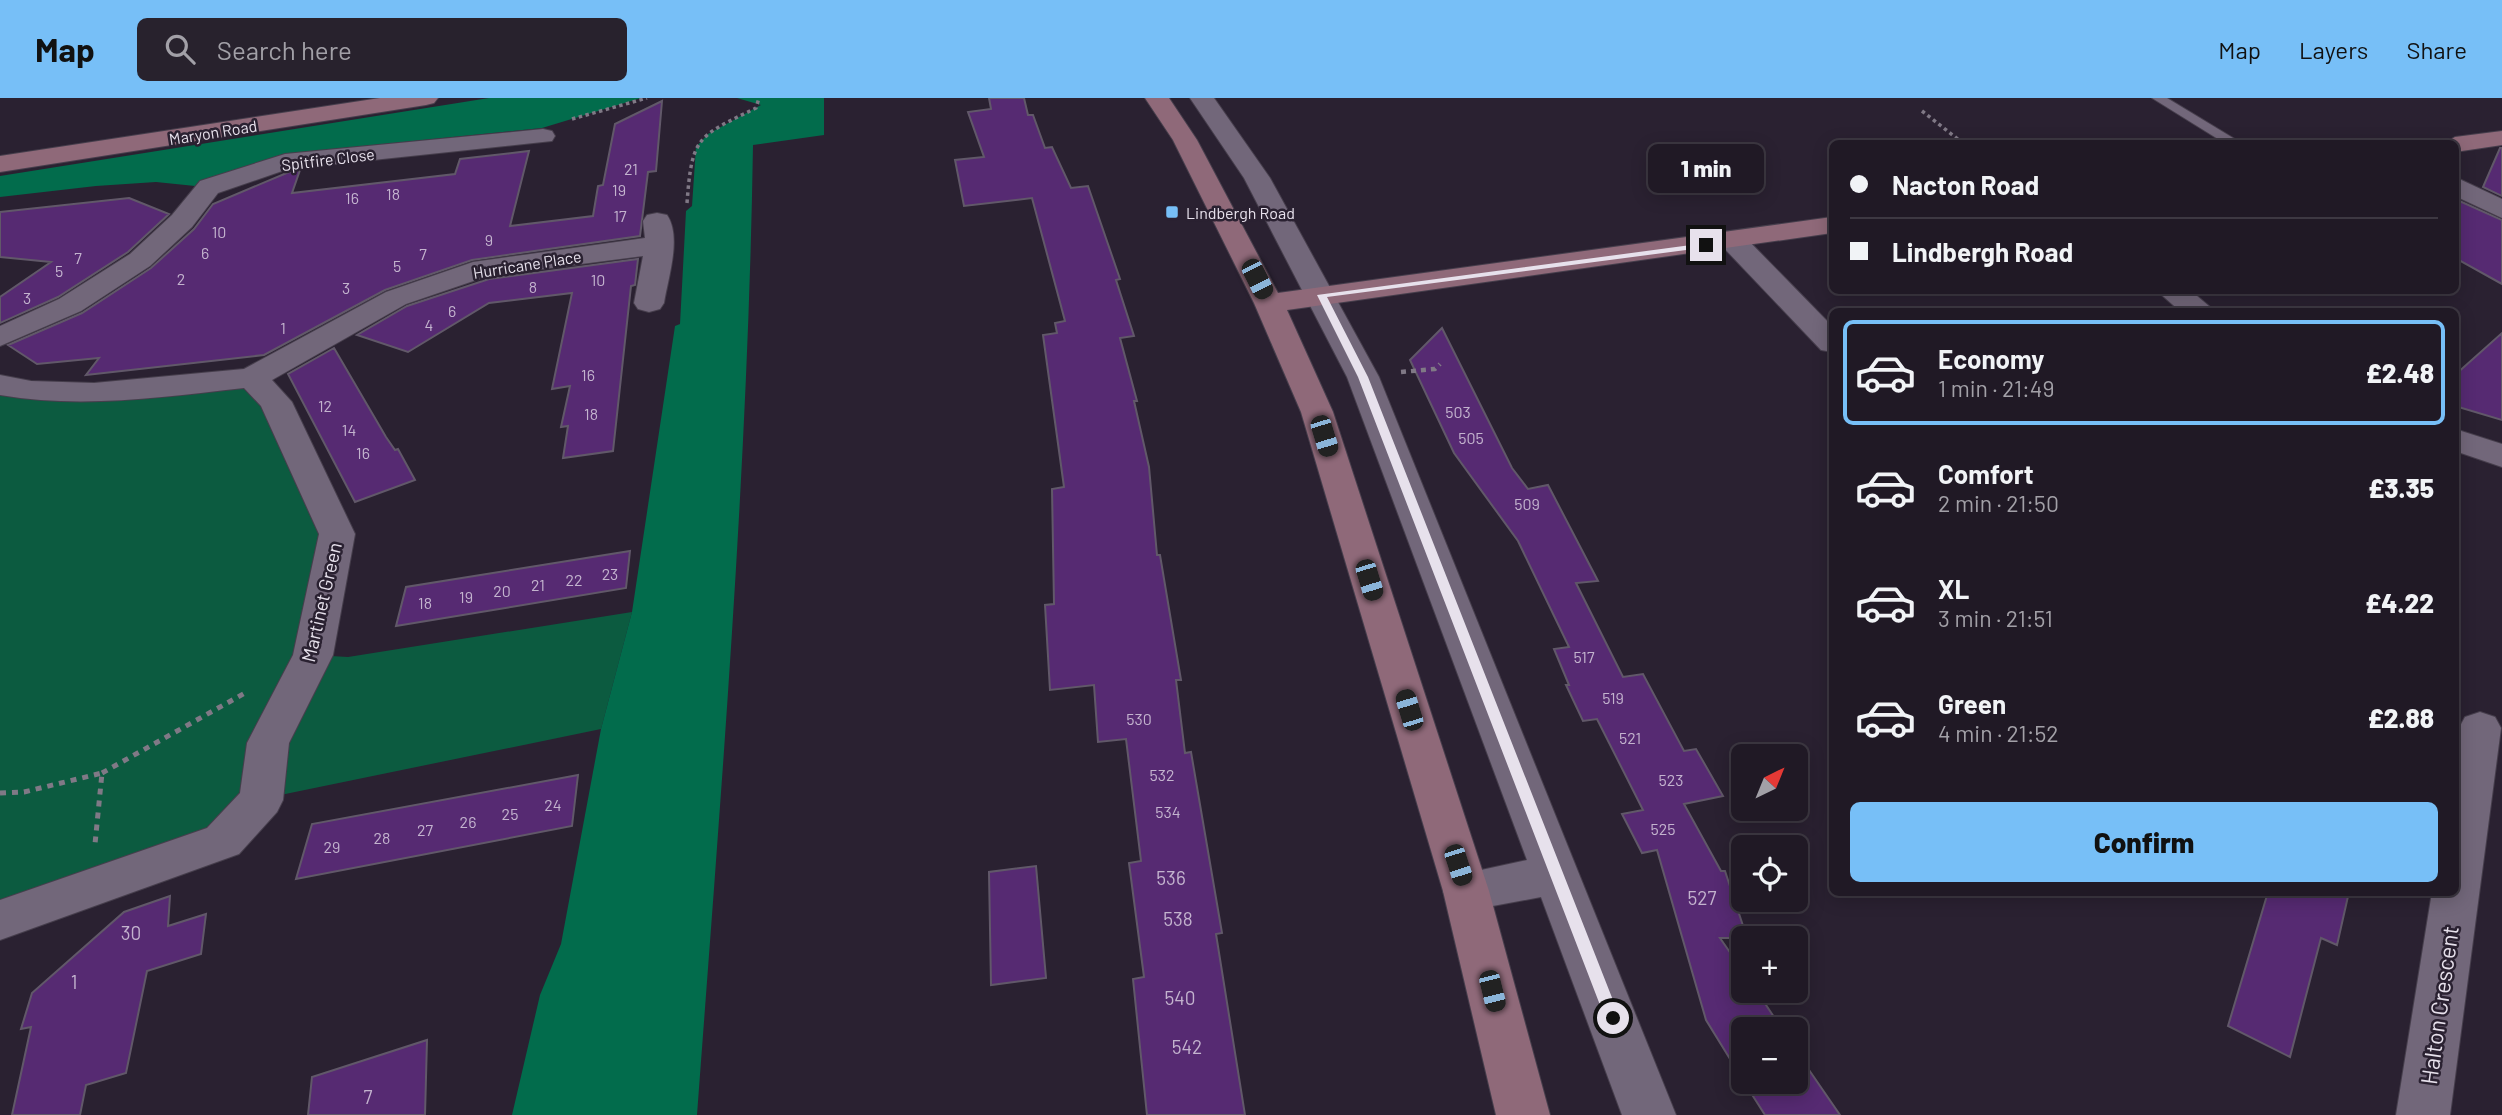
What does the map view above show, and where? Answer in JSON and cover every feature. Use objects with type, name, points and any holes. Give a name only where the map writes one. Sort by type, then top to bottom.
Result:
[{"type":"street","name":"Maryon Road","points":[[0,164],[426,98]]},
{"type":"street","points":[[1157,98],[1185,140],[1269,303],[1317,412],[1466,891],[1523,1115]]},
{"type":"street","points":[[1202,98],[1257,178],[1322,295],[1363,377],[1558,874],[1649,1115]]},
{"type":"street","name":"Spitfire Close","points":[[0,337],[70,305],[140,260],[182,221],[209,187],[285,162],[543,136]]},
{"type":"street","points":[[2459,144],[2502,138]]},
{"type":"street","points":[[2459,187],[2502,210]]},
{"type":"street","points":[[1269,303],[1733,241],[1829,225]]},
{"type":"street","points":[[649,303],[658,232]]},
{"type":"street","name":"Hurricane Place","points":[[252,378],[396,298],[483,268],[658,232]]},
{"type":"street","points":[[1733,241],[1829,340]]},
{"type":"street","points":[[2176,294],[2195,308]]},
{"type":"street","points":[[0,385],[39,394],[85,393],[252,378]]},
{"type":"street","name":"Martinet Green","points":[[0,920],[223,841],[261,800],[268,743],[313,655],[337,534],[276,402],[252,378]]},
{"type":"street","points":[[2459,440],[2502,456]]},
{"type":"street","name":"Halton Crescent","points":[[2459,866],[2479,727]]},
{"type":"street","points":[[1466,891],[1558,874]]},
{"type":"street","name":"Halton Crescent","points":[[2423,1115],[2455,896]]},
{"type":"lane","points":[[2158,98],[2230,140]]},
{"type":"path","points":[[543,136],[549,126],[647,98]]},
{"type":"path","points":[[658,232],[687,205],[690,150],[701,135],[756,108],[758,98]]},
{"type":"path","points":[[1922,111],[1959,140]]},
{"type":"path","points":[[0,793],[24,792],[102,773],[313,655]]},
{"type":"path","points":[[90,890],[102,773]]},
{"type":"green space","points":[[489,98],[641,98],[542,128],[344,148],[287,158],[195,186],[156,182],[0,197],[0,176]]},
{"type":"green space","points":[[737,98],[824,98],[824,135],[753,145],[746,388],[724,752],[697,1115],[512,1115],[540,995],[561,944],[601,729],[632,612],[675,326],[680,324],[686,211],[692,206],[696,147],[708,134],[761,105]]},
{"type":"green space","points":[[252,378],[337,534],[313,655],[348,657],[632,612],[601,729],[261,799],[223,841],[0,920],[0,385],[39,394]]},
{"type":"building","points":[[989,98],[1024,98],[1028,115],[1033,115],[1045,148],[1052,147],[1071,188],[1088,186],[1120,279],[1116,280],[1134,336],[1120,338],[1137,401],[1134,401],[1149,467],[1157,555],[1160,555],[1181,680],[1176,680],[1185,753],[1191,752],[1222,933],[1216,934],[1245,1115],[1147,1115],[1133,979],[1144,977],[1129,863],[1141,861],[1126,739],[1098,742],[1094,685],[1050,690],[1045,605],[1054,604],[1052,489],[1064,487],[1043,335],[1057,333],[1055,323],[1065,321],[1032,198],[964,206],[955,160],[984,157],[968,112],[991,109]]},
{"type":"building","points":[[662,101],[656,171],[648,172],[640,236],[472,260],[385,290],[264,355],[86,375],[99,358],[37,364],[8,345],[82,313],[151,268],[194,229],[213,204],[289,172],[300,170],[292,193],[455,174],[460,159],[529,151],[510,226],[593,216],[598,186],[603,185],[615,124]]},
{"type":"building","points":[[2502,148],[2502,196],[2483,187]]},
{"type":"building","points":[[129,198],[169,214],[128,252],[58,297],[0,323],[0,297],[51,262],[0,257],[0,212]]},
{"type":"building","points":[[2459,201],[2502,220],[2502,284],[2459,260]]},
{"type":"building","points":[[638,259],[635,285],[631,286],[613,451],[563,458],[568,426],[561,427],[570,386],[552,389],[572,293],[489,303],[408,352],[357,335],[407,306],[489,279]]},
{"type":"building","points":[[1442,328],[1512,468],[1528,489],[1548,485],[1598,581],[1576,583],[1623,677],[1643,674],[1684,751],[1696,749],[1723,796],[1684,804],[1721,871],[1725,871],[1731,889],[1731,912],[1738,912],[1743,926],[1731,926],[1731,938],[1720,938],[1731,954],[1731,1003],[1765,1003],[1774,1017],[1731,1017],[1731,1061],[1706,1020],[1657,850],[1642,853],[1622,814],[1643,810],[1597,719],[1583,721],[1566,685],[1569,685],[1554,649],[1569,647],[1518,541],[1454,453],[1410,360]]},
{"type":"building","points":[[2502,333],[2502,420],[2459,407],[2459,371]]},
{"type":"building","points":[[334,348],[386,437],[395,450],[398,449],[415,480],[355,502],[288,374]]},
{"type":"building","points":[[630,551],[626,588],[396,626],[406,587]]},
{"type":"building","points":[[578,775],[572,826],[296,879],[312,824]]},
{"type":"building","points":[[1036,866],[1046,978],[991,985],[989,872]]},
{"type":"building","points":[[170,896],[168,926],[206,914],[201,954],[147,971],[126,1073],[86,1085],[80,1115],[12,1115],[31,1027],[21,1029],[32,993],[124,912]]},
{"type":"building","points":[[2267,896],[2348,896],[2337,945],[2321,938],[2290,1057],[2228,1026]]},
{"type":"building","points":[[427,1040],[425,1115],[308,1115],[312,1077]]},
{"type":"building","points":[[1808,1068],[1840,1115],[1765,1115],[1752,1094],[1808,1094]]},
{"type":"place","name":"Lindbergh Road","points":[[1172,212]]},
{"type":"route","points":[[1613,1018],[1363,377],[1322,295],[1706,245]]}]
